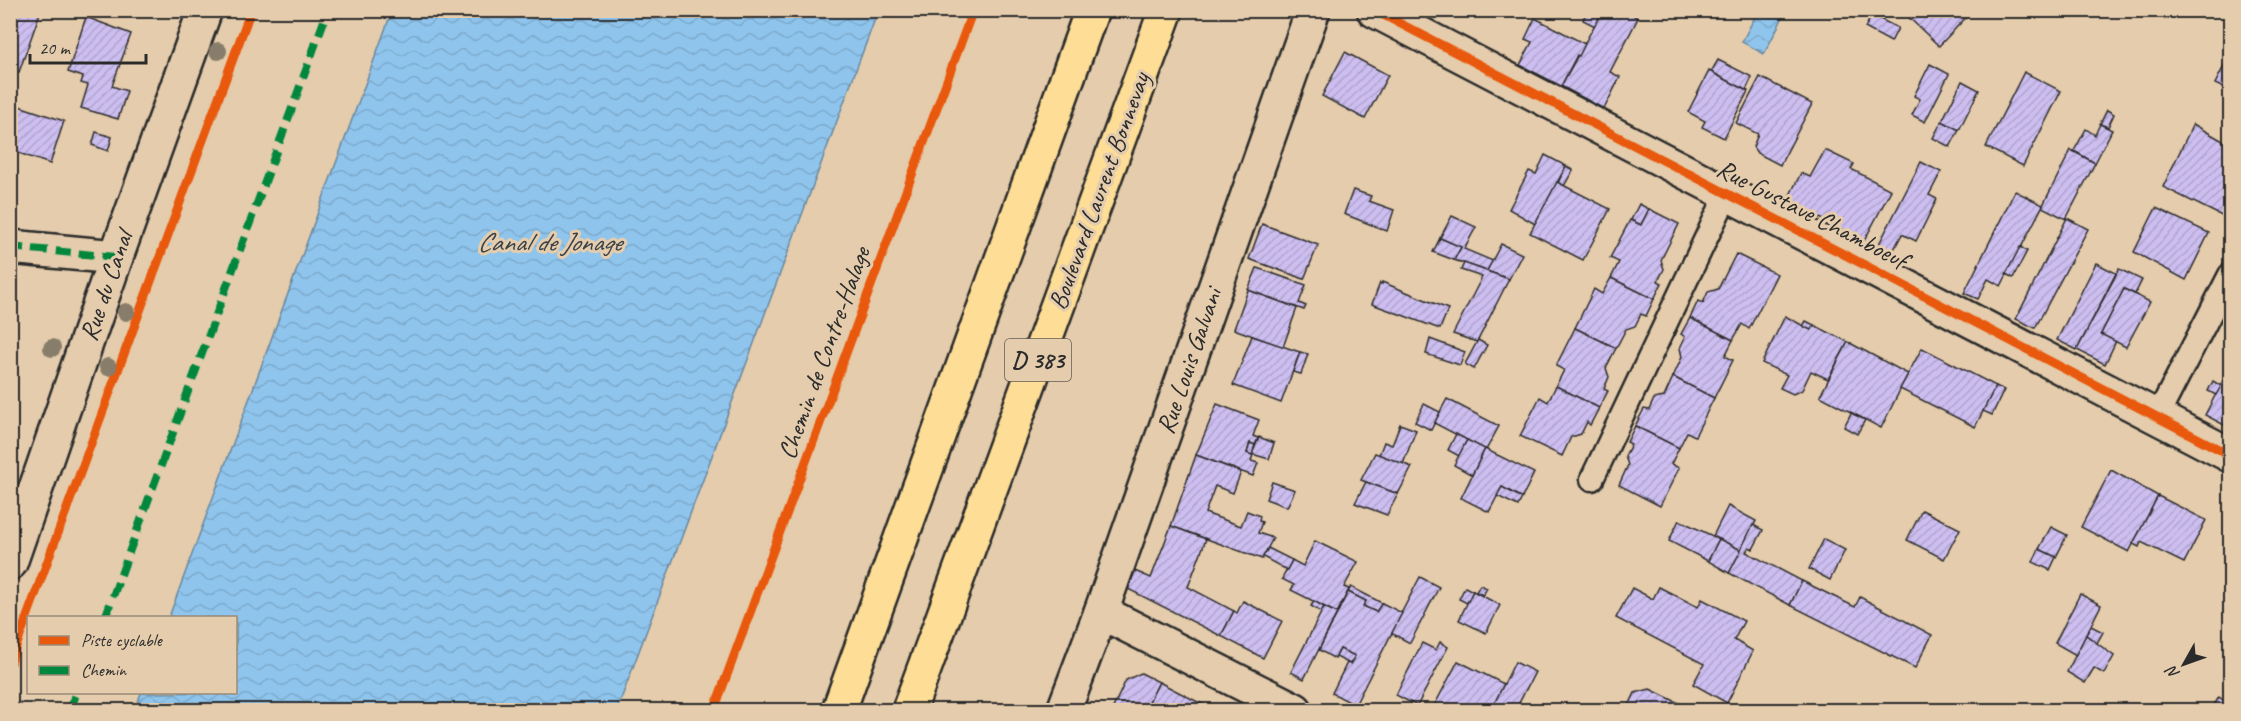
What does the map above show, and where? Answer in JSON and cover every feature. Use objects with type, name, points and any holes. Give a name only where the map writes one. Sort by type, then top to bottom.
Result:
[{"type":"highway","name":"D 383","points":[[839,711],[1092,10]]},
{"type":"highway","name":"Boulevard Laurent Bonnevay","points":[[909,711],[1166,10]]},
{"type":"street","name":"Rue du Canal","points":[[13,550],[205,10]]},
{"type":"street","name":"Rue Louis Galvani","points":[[1064,711],[1313,10]]},
{"type":"street","name":"Rue Gustave Chamboeuf","points":[[1374,10],[2230,455]]},
{"type":"street","points":[[10,247],[116,257]]},
{"type":"street","points":[[1101,612],[1295,711]]},
{"type":"lane","points":[[1592,479],[1727,194]]},
{"type":"lane","points":[[2157,417],[2230,275]]},
{"type":"water","name":"Canal de Jonage","points":[[392,11],[878,11],[617,710],[135,710],[141,694],[237,694],[237,616],[169,616]]},
{"type":"water","points":[[1758,11],[1786,11],[1764,54],[1742,42]]},
{"type":"building","points":[[10,10],[41,10],[19,72],[10,69]]},
{"type":"building","points":[[1587,10],[1601,14],[1595,26],[1583,20]]},
{"type":"building","points":[[1603,10],[1624,10],[1638,18],[1610,72],[1620,77],[1604,109],[1561,86]]},
{"type":"building","points":[[1905,10],[1973,10],[1939,46],[1903,12]]},
{"type":"building","points":[[1872,15],[1898,28],[1891,42],[1865,28]]},
{"type":"building","points":[[86,17],[131,34],[112,86],[127,91],[118,119],[81,108],[88,85],[81,83],[83,77],[68,72]]},
{"type":"building","points":[[1535,18],[1585,44],[1561,86],[1520,65],[1532,42],[1525,39]]},
{"type":"building","points":[[1345,52],[1388,75],[1365,119],[1322,96]]},
{"type":"building","points":[[2230,54],[2230,91],[2215,84]]},
{"type":"building","points":[[1718,60],[1752,77],[1746,90],[1711,72]]},
{"type":"building","points":[[1930,64],[1949,74],[1925,122],[1912,115],[1920,99],[1914,96]]},
{"type":"building","points":[[1709,71],[1748,91],[1724,138],[1702,127],[1705,121],[1688,112]]},
{"type":"building","points":[[2024,72],[2061,91],[2023,166],[1986,147]]},
{"type":"building","points":[[1760,77],[1812,104],[1780,165],[1757,153],[1753,147],[1758,134],[1736,123]]},
{"type":"building","points":[[1962,81],[1979,90],[1959,130],[1942,121]]},
{"type":"building","points":[[10,103],[64,121],[50,164],[10,150]]},
{"type":"building","points":[[2107,110],[2114,114],[2108,127],[2100,124]]},
{"type":"building","points":[[1942,121],[1959,130],[1950,147],[1933,138]]},
{"type":"building","points":[[2100,124],[2112,130],[2095,163],[2074,151],[2086,129],[2095,135]]},
{"type":"building","points":[[2193,124],[2230,145],[2230,220],[2163,187]]},
{"type":"building","points":[[96,132],[112,137],[108,151],[92,145]]},
{"type":"building","points":[[1825,150],[1854,164],[1851,169],[1891,190],[1864,241],[1787,201],[1801,173],[1810,177]]},
{"type":"building","points":[[2071,150],[2095,163],[2066,219],[2042,207]]},
{"type":"building","points":[[1545,155],[1566,166],[1535,224],[1509,209],[1529,171],[1536,174]]},
{"type":"building","points":[[1921,162],[1941,172],[1929,195],[1937,199],[1916,241],[1902,234],[1891,255],[1877,248]]},
{"type":"building","points":[[1566,166],[1573,170],[1564,186],[1558,183]]},
{"type":"building","points":[[1557,182],[1610,209],[1583,260],[1530,233]]},
{"type":"building","points":[[1353,190],[1371,196],[1369,201],[1394,210],[1387,231],[1344,214]]},
{"type":"building","points":[[2015,191],[2043,205],[2001,286],[1988,279],[1978,299],[1964,293]]},
{"type":"building","points":[[1639,204],[1649,209],[1641,225],[1631,220]]},
{"type":"building","points":[[2156,208],[2209,233],[2186,280],[2134,252]]},
{"type":"building","points":[[1649,209],[1679,224],[1661,260],[1664,269],[1658,281],[1662,283],[1654,299],[1611,278],[1619,262],[1610,258],[1630,220],[1641,225]]},
{"type":"building","points":[[1452,216],[1476,227],[1464,249],[1493,261],[1487,271],[1454,260],[1461,247],[1440,238]]},
{"type":"building","points":[[2067,218],[2088,229],[2035,328],[2016,319]]},
{"type":"building","points":[[1262,224],[1318,245],[1304,279],[1249,259]]},
{"type":"building","points":[[1440,238],[1461,247],[1454,260],[1433,252]]},
{"type":"building","points":[[1501,244],[1522,254],[1509,279],[1487,271]]},
{"type":"building","points":[[2020,247],[2027,251],[2013,278],[2006,274]]},
{"type":"building","points":[[1736,254],[1777,274],[1749,329],[1742,324],[1733,340],[1690,318],[1698,301],[1703,303],[1708,292],[1718,289]]},
{"type":"building","points":[[1464,263],[1509,279],[1477,342],[1453,334],[1482,277],[1461,270]]},
{"type":"building","points":[[2096,263],[2116,273],[2077,350],[2057,340]]},
{"type":"building","points":[[1257,268],[1306,285],[1299,303],[1306,306],[1304,310],[1248,290]]},
{"type":"building","points":[[2119,269],[2142,280],[2135,294],[2124,289],[2101,334],[2116,341],[2105,364],[2077,350]]},
{"type":"building","points":[[1611,278],[1654,299],[1646,316],[1641,314],[1635,326],[1626,329],[1616,348],[1575,328],[1594,289],[1602,294]]},
{"type":"building","points":[[1382,282],[1448,309],[1440,329],[1372,304]]},
{"type":"building","points":[[2124,289],[2150,302],[2126,347],[2101,334]]},
{"type":"building","points":[[1248,290],[1297,308],[1283,347],[1234,329]]},
{"type":"building","points":[[1785,316],[1811,330],[1814,325],[1848,342],[1828,379],[1811,371],[1802,390],[1793,394],[1780,388],[1787,375],[1762,363]]},
{"type":"building","points":[[1690,318],[1733,340],[1725,356],[1733,360],[1714,398],[1673,377],[1682,357],[1680,348],[1685,337],[1681,334]]},
{"type":"building","points":[[1806,321],[1814,325],[1811,330],[1803,326]]},
{"type":"building","points":[[1575,328],[1616,348],[1606,368],[1609,377],[1604,389],[1608,391],[1599,408],[1556,386],[1564,370],[1556,366]]},
{"type":"building","points":[[1252,336],[1300,352],[1281,403],[1233,385]]},
{"type":"building","points":[[1430,339],[1465,352],[1460,365],[1426,354]]},
{"type":"building","points":[[1478,340],[1487,345],[1474,369],[1465,364]]},
{"type":"building","points":[[1848,342],[1908,374],[1881,428],[1820,396]]},
{"type":"building","points":[[1922,348],[1996,386],[1975,427],[1900,389]]},
{"type":"building","points":[[1300,352],[1308,354],[1301,374],[1293,372]]},
{"type":"building","points":[[2230,367],[2230,428],[2205,415]]},
{"type":"building","points":[[1673,377],[1714,398],[1695,436],[1687,432],[1679,448],[1635,426],[1644,409],[1649,410],[1654,399],[1664,397]]},
{"type":"building","points":[[2213,381],[2221,386],[2216,395],[2208,391]]},
{"type":"building","points":[[1556,386],[1599,408],[1590,425],[1587,422],[1581,434],[1571,437],[1562,456],[1520,436],[1540,397],[1548,402]]},
{"type":"building","points":[[1996,386],[2004,390],[1992,415],[1983,411]]},
{"type":"building","points":[[1447,399],[1499,426],[1486,450],[1434,423]]},
{"type":"building","points":[[1217,404],[1259,420],[1253,436],[1258,438],[1255,445],[1250,443],[1247,453],[1253,455],[1251,461],[1258,463],[1253,476],[1196,455]]},
{"type":"building","points":[[1424,404],[1440,412],[1431,430],[1415,422]]},
{"type":"building","points":[[1851,413],[1865,420],[1857,434],[1844,427]]},
{"type":"building","points":[[1400,424],[1416,430],[1403,464],[1379,455],[1384,442],[1392,445]]},
{"type":"building","points":[[1635,426],[1679,448],[1671,464],[1679,468],[1660,506],[1619,485],[1628,465],[1625,456],[1631,444],[1627,442]]},
{"type":"building","points":[[1456,434],[1467,440],[1459,456],[1448,450]]},
{"type":"building","points":[[1259,437],[1274,443],[1269,459],[1252,454]]},
{"type":"building","points":[[1467,440],[1485,449],[1472,475],[1454,465]]},
{"type":"building","points":[[1250,443],[1255,445],[1252,455],[1247,453]]},
{"type":"building","points":[[1485,449],[1534,473],[1522,498],[1502,487],[1489,512],[1461,498]]},
{"type":"building","points":[[1375,453],[1412,467],[1398,494],[1361,480]]},
{"type":"building","points":[[1196,455],[1241,472],[1233,493],[1215,486],[1205,513],[1241,526],[1247,511],[1260,516],[1259,521],[1262,522],[1258,533],[1273,538],[1262,559],[1171,526]]},
{"type":"building","points":[[2111,470],[2158,496],[2129,552],[2081,527]]},
{"type":"building","points":[[1272,482],[1295,490],[1287,507],[1266,499]]},
{"type":"building","points":[[1366,482],[1398,494],[1387,515],[1355,503]]},
{"type":"building","points":[[1502,487],[1522,498],[1518,506],[1497,496]]},
{"type":"building","points":[[2158,496],[2206,520],[2184,563],[2141,542],[2139,547],[2133,544]]},
{"type":"building","points":[[1728,506],[1756,521],[1741,550],[1713,536]]},
{"type":"building","points":[[1922,510],[1960,529],[1944,559],[1907,540]]},
{"type":"building","points":[[1679,520],[1719,539],[1708,561],[1669,541]]},
{"type":"building","points":[[1753,525],[1763,530],[1753,549],[1749,547],[1746,552],[1802,581],[1790,605],[1729,573]]},
{"type":"building","points":[[1171,526],[1206,539],[1188,587],[1234,611],[1221,636],[1128,589],[1135,571],[1151,578]]},
{"type":"building","points":[[2051,527],[2067,535],[2056,557],[2039,549]]},
{"type":"building","points":[[1719,539],[1741,550],[1729,573],[1708,561]]},
{"type":"building","points":[[1824,539],[1845,550],[1830,580],[1809,569]]},
{"type":"building","points":[[1315,541],[1358,562],[1344,587],[1349,589],[1337,613],[1291,590],[1294,585],[1282,579],[1292,560],[1303,566]]},
{"type":"building","points":[[1268,548],[1292,560],[1287,570],[1263,557]]},
{"type":"building","points":[[2039,549],[2056,557],[2050,570],[2033,562]]},
{"type":"building","points":[[1420,577],[1439,587],[1410,643],[1391,633]]},
{"type":"building","points":[[1802,581],[1855,607],[1860,597],[1932,635],[1915,668],[1790,605]]},
{"type":"building","points":[[1480,585],[1487,588],[1483,595],[1476,592]]},
{"type":"building","points":[[1351,587],[1382,603],[1376,612],[1363,606],[1366,601],[1348,592]]},
{"type":"building","points":[[1465,587],[1473,591],[1467,603],[1459,599]]},
{"type":"building","points":[[1659,587],[1698,607],[1702,599],[1744,621],[1734,640],[1753,651],[1727,703],[1693,684],[1704,664],[1616,618],[1632,588],[1653,599]]},
{"type":"building","points":[[1473,591],[1500,605],[1486,633],[1459,620]]},
{"type":"building","points":[[1348,592],[1366,601],[1363,606],[1376,612],[1382,603],[1402,613],[1355,705],[1332,693],[1347,663],[1350,664],[1355,656],[1340,649],[1335,659],[1319,650]]},
{"type":"building","points":[[2080,594],[2101,605],[2076,655],[2055,643]]},
{"type":"building","points":[[1243,601],[1282,621],[1263,658],[1221,636],[1234,611],[1237,613]]},
{"type":"building","points":[[1314,601],[1324,607],[1321,612],[1311,606]]},
{"type":"building","points":[[1324,607],[1337,613],[1304,679],[1291,672]]},
{"type":"building","points":[[2091,626],[2103,632],[2097,643],[2086,635]]},
{"type":"building","points":[[2086,635],[2114,656],[2104,674],[2094,668],[2085,683],[2067,672]]},
{"type":"building","points":[[1440,642],[1448,647],[1417,706],[1396,695],[1422,643],[1436,650]]},
{"type":"building","points":[[1340,649],[1355,656],[1350,664],[1336,657]]},
{"type":"building","points":[[1458,661],[1504,684],[1491,710],[1432,710]]},
{"type":"building","points":[[1515,662],[1535,672],[1518,705],[1528,710],[1491,710]]},
{"type":"building","points":[[1141,673],[1159,682],[1145,710],[1112,710],[1126,680]]},
{"type":"building","points":[[1159,682],[1202,704],[1199,710],[1145,710]]},
{"type":"building","points":[[1650,689],[1693,710],[1627,710],[1635,693]]},
{"type":"building","points":[[2230,696],[2230,710],[2211,710],[2219,697],[2226,702]]},
{"type":"building","points":[[1202,704],[1215,710],[1199,710]]},
{"type":"building","points":[[2145,705],[2153,710],[2141,710]]},
{"type":"marked path","points":[[106,616],[328,10]]},
{"type":"marked path","points":[[10,247],[116,257]]},
{"type":"marked path","points":[[70,710],[76,694]]},
{"type":"cycle path","points":[[27,616],[251,10]]},
{"type":"cycle path","name":"Chemin de Contre-Halage","points":[[714,710],[973,10]]},
{"type":"cycle path","points":[[1374,10],[2230,455]]},
{"type":"cycle path","points":[[10,663],[27,617]]}]
